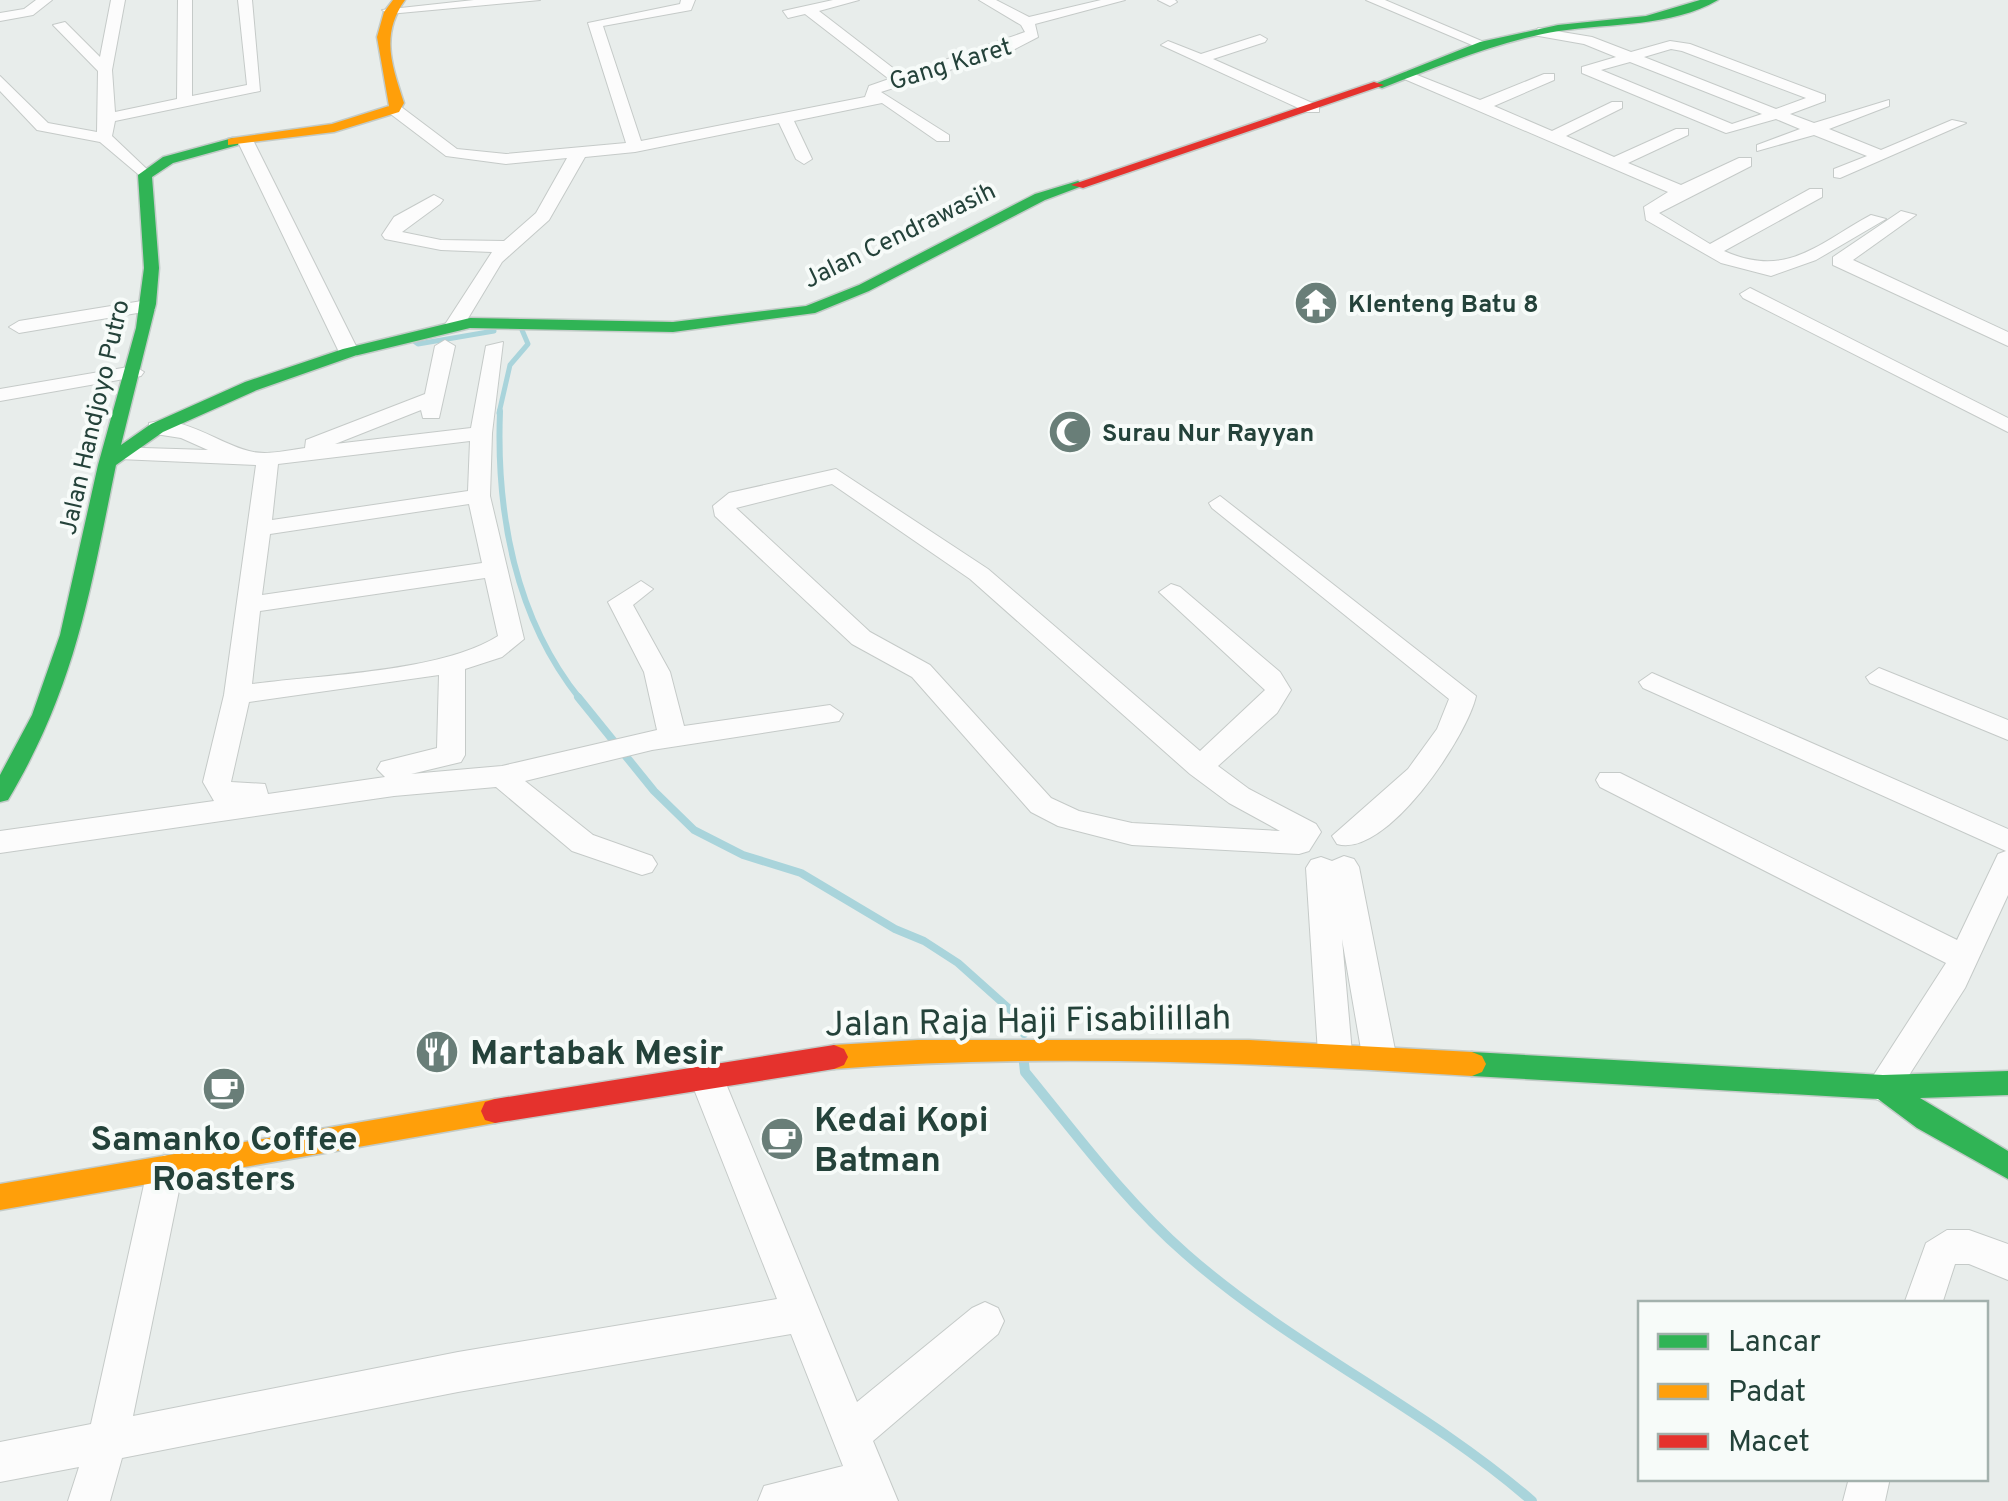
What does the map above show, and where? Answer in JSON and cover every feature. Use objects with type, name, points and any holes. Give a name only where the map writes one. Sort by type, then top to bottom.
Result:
[{"type":"street","points":[[0,17],[28,12],[44,0]]},
{"type":"street","points":[[104,137],[108,118],[106,70],[118,0]]},
{"type":"street","points":[[186,0],[182,42],[186,103]]},
{"type":"street","points":[[108,118],[255,88],[245,0]]},
{"type":"street","points":[[1,83],[37,126],[66,135],[104,137],[144,175],[187,154],[352,126],[394,109],[398,103],[378,36],[394,5],[533,0]]},
{"type":"street","points":[[635,146],[595,23],[686,7],[690,4],[688,0]]},
{"type":"street","points":[[788,14],[852,0]]},
{"type":"street","name":"Gang Karet","points":[[943,138],[879,99],[877,86],[1033,34],[1027,22],[986,0]]},
{"type":"street","points":[[1027,22],[1118,0]]},
{"type":"street","points":[[1380,3],[1418,0]]},
{"type":"street","name":"Jalan Cendrawasih","points":[[114,457],[157,428],[250,386],[348,352],[450,336],[496,320],[673,327],[809,310],[864,288],[1040,197],[1313,108],[1484,45],[1538,32],[1589,33],[1712,0]]},
{"type":"street","points":[[1380,3],[1484,45]]},
{"type":"street","points":[[808,10],[898,78]]},
{"type":"street","points":[[60,26],[106,70]]},
{"type":"street","points":[[1589,33],[1632,57],[1882,156]]},
{"type":"street","points":[[1200,59],[1260,38]]},
{"type":"street","points":[[1168,45],[1313,108]]},
{"type":"street","points":[[1670,45],[1684,46],[1820,98],[1779,114],[1739,129],[1725,129],[1587,70],[1670,45]]},
{"type":"street","points":[[1407,74],[1681,191]]},
{"type":"street","points":[[1484,106],[1548,77]]},
{"type":"street","points":[[394,109],[452,153],[506,159],[577,156],[879,99]]},
{"type":"street","points":[[1763,148],[1884,102]]},
{"type":"street","points":[[1554,136],[1618,105]]},
{"type":"street","points":[[784,117],[804,160]]},
{"type":"street","points":[[1840,173],[1958,123]]},
{"type":"street","points":[[1616,162],[1682,132]]},
{"type":"street","points":[[246,142],[348,352]]},
{"type":"street","points":[[426,439],[450,336],[472,291],[543,216],[577,156]]},
{"type":"street","points":[[1745,162],[1681,191],[1650,211],[1652,216],[1712,250],[1767,271],[1876,220]]},
{"type":"street","name":"Jalan Handjoyo Putro","points":[[0,794],[36,744],[68,667],[148,306],[152,237],[144,175]]},
{"type":"street","points":[[1712,250],[1816,192]]},
{"type":"street","points":[[434,200],[400,222],[391,236],[441,244],[510,247]]},
{"type":"street","points":[[1907,215],[1840,261],[2008,340]]},
{"type":"street","points":[[1750,294],[2008,426]]},
{"type":"street","points":[[19,327],[148,306]]},
{"type":"street","points":[[237,694],[452,664],[499,651],[510,639],[479,496],[481,433],[496,346]]},
{"type":"street","points":[[0,395],[134,372]]},
{"type":"street","points":[[157,428],[186,432],[268,458],[434,398]]},
{"type":"street","points":[[114,457],[268,458],[481,433]]},
{"type":"street","points":[[268,458],[237,694],[218,790],[228,795],[446,758],[454,748],[452,664]]},
{"type":"street","points":[[1302,838],[1200,767],[978,574],[836,476],[737,498],[724,506],[728,516],[862,638],[920,672],[1041,804],[1063,818],[1110,831],[1302,838],[1330,828],[1379,1054]]},
{"type":"street","points":[[258,529],[479,496]]},
{"type":"street","points":[[1220,502],[1462,696],[1454,723],[1400,796],[1337,857],[1336,1053]]},
{"type":"street","points":[[248,605],[492,568]]},
{"type":"street","points":[[640,589],[620,602],[624,617],[646,646],[662,678],[672,737]]},
{"type":"street","points":[[1170,592],[1271,678],[1278,690],[1268,707],[1200,767]]},
{"type":"street","points":[[1879,677],[2008,731]]},
{"type":"street","points":[[1652,682],[2008,841]]},
{"type":"street","points":[[0,842],[394,786],[502,776],[672,737],[830,714]]},
{"type":"street","points":[[502,776],[580,845],[603,857],[642,864]]},
{"type":"street","points":[[1610,780],[1964,958]]},
{"type":"street","points":[[1302,838],[1304,858],[1337,857]]},
{"type":"street","points":[[2008,862],[1964,958],[1882,1087],[1927,1120],[2008,1166]]},
{"type":"street","name":"Jalan Raja Haji Fisabilillah","points":[[0,1197],[705,1074],[838,1056],[918,1051],[1379,1054],[1882,1087],[2008,1083]]},
{"type":"street","points":[[705,1074],[873,1491],[779,1501]]},
{"type":"street","points":[[88,1501],[108,1438],[165,1171]]},
{"type":"street","points":[[1925,1301],[1938,1255],[1947,1247],[1968,1246],[2008,1262]]},
{"type":"street","points":[[0,1462],[108,1438],[700,1328],[801,1314]]},
{"type":"street","points":[[849,1434],[985,1320]]},
{"type":"waterway","points":[[499,413],[510,365],[528,344],[522,330]]},
{"type":"waterway","points":[[411,339],[418,344],[494,331]]},
{"type":"waterway","points":[[500,411],[502,488],[514,563],[540,634],[580,699]]},
{"type":"waterway","points":[[578,697],[654,791],[694,830],[743,855],[801,873],[895,929],[924,941],[958,963],[1023,1021],[1024,1034]]},
{"type":"waterway","points":[[1024,1063],[1025,1072],[1102,1166],[1186,1254],[1270,1319],[1448,1436],[1532,1501]]},
{"type":"traffic: fast","points":[[1378,85],[1484,45],[1558,28],[1647,19],[1712,0]]},
{"type":"traffic: fast","points":[[0,794],[24,755],[58,675],[80,594],[107,465],[139,351],[151,281],[145,175],[168,160],[233,142]]},
{"type":"traffic: fast","points":[[108,462],[157,428],[251,386],[349,352],[470,323],[673,327],[809,310],[864,288],[1040,197],[1078,185]]},
{"type":"traffic: fast","points":[[1472,1064],[1883,1087],[2008,1083]]},
{"type":"traffic: fast","points":[[1883,1087],[1927,1119],[2008,1166]]},
{"type":"traffic: slow","points":[[233,142],[334,128],[394,109],[398,103],[385,63],[383,37],[390,12],[399,0]]},
{"type":"traffic: slow","points":[[834,1057],[918,1051],[1249,1051],[1472,1064]]},
{"type":"traffic: slow","points":[[0,1197],[495,1111]]},
{"type":"traffic: jam","points":[[1078,185],[1378,85]]},
{"type":"traffic: jam","points":[[495,1111],[834,1057]]},
{"type":"place","name":"Klenteng Batu 8","points":[[1316,303]]},
{"type":"place","name":"Surau Nur Rayyan","points":[[1070,432]]},
{"type":"place","name":"Martabak Mesir","points":[[437,1052]]},
{"type":"place","name":"Samanko Coffee Roasters","points":[[224,1089]]},
{"type":"place","name":"Kedai Kopi Batman","points":[[782,1139]]}]
